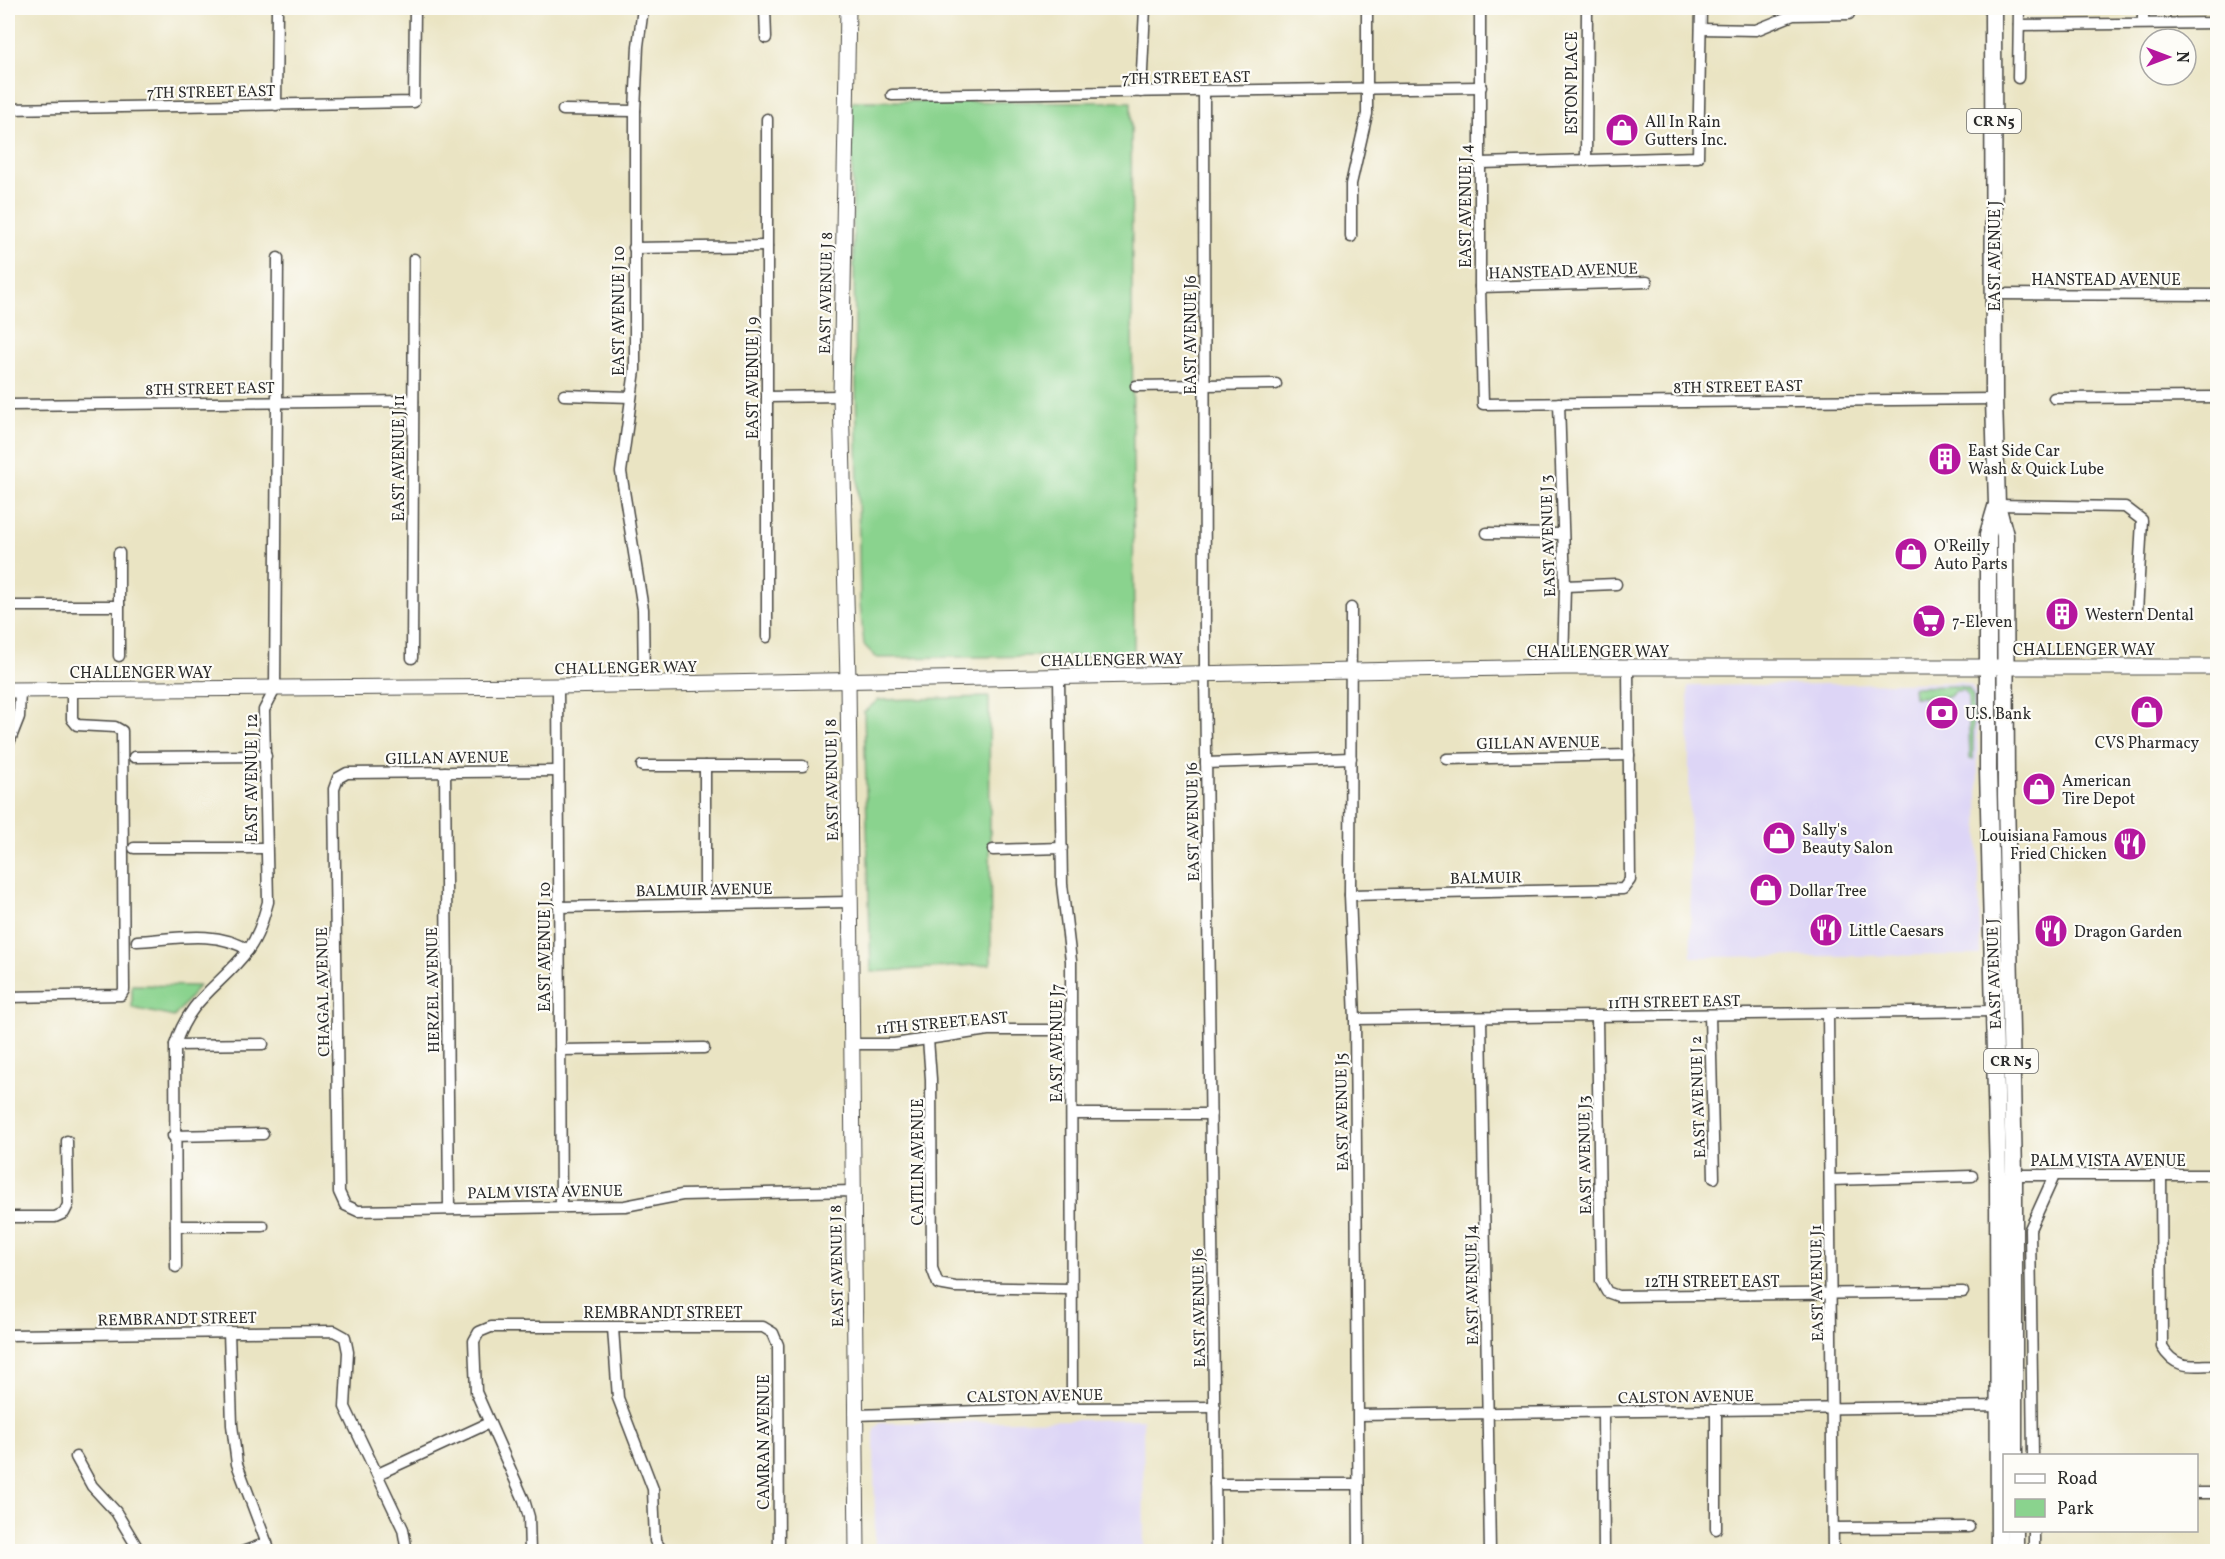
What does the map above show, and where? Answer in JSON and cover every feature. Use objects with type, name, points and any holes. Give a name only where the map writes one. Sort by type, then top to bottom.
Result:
[{"type":"main road","name":"EAST AVENUE J 8","points":[[848,8],[841,396],[848,680],[857,1551]]},
{"type":"main road","name":"EAST AVENUE J","points":[[1993,8],[1994,399],[1997,506],[2005,535],[1989,802],[1994,1011],[2006,1175]]},
{"type":"main road","name":"CHALLENGER WAY","points":[[14,690],[1059,679],[1563,667],[1628,669],[2217,667]]},
{"type":"main road","name":"EAST AVENUE J","points":[[1998,667],[2008,958],[2003,1454]]},
{"type":"main road","points":[[1989,802],[1998,819],[1999,864],[2002,880],[2007,887]]},
{"type":"main road","points":[[1990,891],[1998,911],[2000,942],[2008,958]]},
{"type":"main road","name":"EAST AVENUE J","points":[[2005,1406],[2014,1454]]},
{"type":"main road","name":"EAST AVENUE J","points":[[1999,1551],[2003,1454]]},
{"type":"main road","points":[[2015,1532],[2015,1551]]},
{"type":"street","points":[[276,105],[277,8]]},
{"type":"street","name":"7TH STREET EAST","points":[[8,109],[414,102],[415,8]]},
{"type":"street","name":"EAST AVENUE J 10","points":[[643,8],[638,46],[635,111],[635,370],[621,472],[644,609],[644,685]]},
{"type":"street","points":[[765,8],[766,38]]},
{"type":"street","points":[[1141,92],[1145,8]]},
{"type":"street","points":[[1351,237],[1351,190],[1366,125],[1367,8]]},
{"type":"street","name":"EAST AVENUE J 4","points":[[1480,8],[1480,287],[1483,404]]},
{"type":"street","name":"ESTON PLACE","points":[[1586,159],[1587,8]]},
{"type":"street","points":[[1481,164],[1698,157],[1701,8]]},
{"type":"street","points":[[2018,78],[2019,8]]},
{"type":"street","points":[[2143,8],[2143,22]]},
{"type":"street","points":[[1701,29],[1756,30],[1793,15],[1849,14]]},
{"type":"street","points":[[2019,25],[2217,23]]},
{"type":"street","name":"7TH STREET EAST","points":[[892,95],[1481,87]]},
{"type":"street","name":"EAST AVENUE J6","points":[[1204,91],[1205,675],[1216,1551]]},
{"type":"street","points":[[563,110],[635,111]]},
{"type":"street","name":"EAST AVENUE J 9","points":[[767,119],[767,637]]},
{"type":"street","points":[[634,248],[767,246]]},
{"type":"street","name":"EAST AVENUE J 12","points":[[176,1267],[173,1136],[175,1045],[182,1023],[196,1003],[248,950],[261,929],[268,902],[264,710],[275,689],[278,258]]},
{"type":"street","name":"EAST AVENUE J 11","points":[[412,658],[414,259]]},
{"type":"street","name":"HANSTEAD AVENUE","points":[[1480,287],[1647,282]]},
{"type":"street","name":"HANSTEAD AVENUE","points":[[1994,294],[2217,295]]},
{"type":"street","points":[[1136,386],[1276,384]]},
{"type":"street","points":[[564,395],[631,397]]},
{"type":"street","points":[[767,397],[841,396]]},
{"type":"street","points":[[2054,398],[2217,397]]},
{"type":"street","name":"8TH STREET EAST","points":[[1483,404],[1994,399]]},
{"type":"street","name":"8TH STREET EAST","points":[[8,405],[414,401]]},
{"type":"street","name":"EAST AVENUE J 3","points":[[1559,403],[1565,586],[1563,667]]},
{"type":"street","points":[[1997,506],[2125,507],[2142,520],[2137,613]]},
{"type":"street","points":[[1487,533],[1562,534]]},
{"type":"street","points":[[119,553],[119,656]]},
{"type":"street","points":[[1565,586],[1616,584]]},
{"type":"street","points":[[8,606],[119,606]]},
{"type":"street","name":"EAST AVENUE J5","points":[[1351,609],[1350,895],[1355,1019],[1359,1551]]},
{"type":"street","points":[[1628,669],[1629,755]]},
{"type":"street","name":"EAST AVENUE J7","points":[[1059,679],[1062,884],[1071,960],[1072,1408]]},
{"type":"street","name":"EAST AVENUE J 10","points":[[558,686],[561,1207]]},
{"type":"street","points":[[8,745],[19,717],[14,690]]},
{"type":"street","points":[[8,997],[121,995],[124,990],[122,731],[115,727],[77,725],[72,719],[72,690]]},
{"type":"street","name":"GILLAN AVENUE","points":[[1447,759],[1629,755]]},
{"type":"street","name":"BALMUIR","points":[[1350,895],[1623,889],[1630,880],[1629,755]]},
{"type":"street","points":[[134,757],[266,756]]},
{"type":"street","points":[[1206,763],[1351,759]]},
{"type":"street","points":[[642,766],[803,766]]},
{"type":"street","points":[[705,766],[705,904]]},
{"type":"street","name":"GILLAN AVENUE","points":[[338,778],[347,773],[558,771]]},
{"type":"street","name":"HERZEL AVENUE","points":[[445,772],[449,1208]]},
{"type":"street","name":"CHAGAL AVENUE","points":[[338,778],[334,789],[339,1192],[345,1205]]},
{"type":"street","points":[[134,848],[266,848]]},
{"type":"street","points":[[993,850],[1062,848]]},
{"type":"street","name":"BALMUIR AVENUE","points":[[559,907],[850,902]]},
{"type":"street","points":[[137,941],[214,938],[235,942],[248,950]]},
{"type":"street","name":"11TH STREET EAST","points":[[1355,1019],[1994,1011]]},
{"type":"street","name":"EAST AVENUE J1","points":[[1828,1014],[1833,1551]]},
{"type":"street","name":"EAST AVENUE J 2","points":[[1710,1016],[1714,1178]]},
{"type":"street","name":"EAST AVENUE J3","points":[[1597,1017],[1601,1281],[1607,1292]]},
{"type":"street","name":"EAST AVENUE J4","points":[[1481,1018],[1490,1551]]},
{"type":"street","name":"11TH STREET EAST","points":[[852,1044],[894,1044],[988,1030],[1071,1030]]},
{"type":"street","name":"CAITLIN AVENUE","points":[[928,1039],[931,1079],[932,1268],[938,1284],[955,1287],[1070,1289]]},
{"type":"street","points":[[175,1045],[263,1044]]},
{"type":"street","points":[[560,1050],[704,1048]]},
{"type":"street","points":[[1072,1114],[1211,1114]]},
{"type":"street","points":[[173,1136],[263,1134]]},
{"type":"street","points":[[8,1217],[55,1216],[64,1212],[68,1205],[68,1141]]},
{"type":"street","name":"PALM VISTA AVENUE","points":[[2006,1175],[2217,1175]]},
{"type":"street","points":[[2161,1175],[2162,1347],[2169,1359],[2182,1365],[2217,1365]]},
{"type":"street","points":[[1830,1180],[1972,1176]]},
{"type":"street","points":[[2033,1454],[2030,1229],[2054,1176]]},
{"type":"street","name":"PALM VISTA AVENUE","points":[[345,1205],[358,1211],[625,1206],[682,1195],[853,1191]]},
{"type":"street","points":[[176,1226],[263,1226]]},
{"type":"street","name":"12TH STREET EAST","points":[[1607,1292],[1618,1296],[1963,1292]]},
{"type":"street","name":"REMBRANDT STREET","points":[[489,1423],[476,1392],[474,1341],[480,1332],[491,1327],[763,1327],[773,1333]]},
{"type":"street","points":[[613,1328],[618,1398],[653,1489],[655,1541],[661,1549],[668,1551]]},
{"type":"street","name":"REMBRANDT STREET","points":[[8,1335],[334,1331],[345,1337],[348,1352],[345,1407],[378,1474]]},
{"type":"street","points":[[229,1332],[232,1425],[237,1464],[268,1547],[242,1551]]},
{"type":"street","name":"CAMRAN AVENUE","points":[[773,1333],[778,1345],[778,1551]]},
{"type":"street","name":"CALSTON AVENUE","points":[[1359,1415],[2005,1406]]},
{"type":"street","name":"CALSTON AVENUE","points":[[856,1415],[1072,1408],[1215,1407]]},
{"type":"street","points":[[1716,1410],[1716,1529]]},
{"type":"street","points":[[1603,1412],[1604,1551]]},
{"type":"street","points":[[406,1551],[403,1529],[378,1474],[489,1423],[524,1500],[529,1517],[530,1551]]},
{"type":"street","points":[[76,1457],[92,1486],[116,1512],[140,1551]]},
{"type":"street","points":[[1215,1484],[1358,1484]]},
{"type":"street","points":[[2198,1493],[2217,1493]]},
{"type":"street","points":[[1833,1528],[1969,1527]]},
{"type":"street","points":[[2034,1532],[2034,1551]]},
{"type":"shaded area","points":[[1960,682],[1972,686],[1977,696],[1980,955],[1691,957],[1688,686]]},
{"type":"shaded area","points":[[1143,1419],[1144,1551],[875,1551],[874,1429],[880,1423]]},
{"type":"green space","points":[[854,101],[1131,102],[1134,655],[877,658],[864,645],[860,603],[851,105]]},
{"type":"green space","points":[[1960,686],[1969,689],[1973,696],[1973,759],[1970,759],[1968,696],[1963,690],[1955,691],[1949,697],[1914,697],[1913,687]]},
{"type":"green space","points":[[989,697],[991,964],[871,972],[864,712],[878,700]]},
{"type":"green space","points":[[132,985],[199,986],[174,1017],[132,1008]]},
{"type":"place","name":"All In Rain Gutters Inc.","points":[[1622,130]]},
{"type":"place","name":"East Side Car Wash & Quick Lube","points":[[1945,459]]},
{"type":"place","name":"O'Reilly Auto Parts","points":[[1911,554]]},
{"type":"place","name":"Western Dental","points":[[2062,614]]},
{"type":"place","name":"7-Eleven","points":[[1929,621]]},
{"type":"place","name":"CVS Pharmacy","points":[[2147,712]]},
{"type":"place","name":"U.S. Bank","points":[[1942,713]]},
{"type":"place","name":"American Tire Depot","points":[[2039,789]]},
{"type":"place","name":"Sally's Beauty Salon","points":[[1779,838]]},
{"type":"place","name":"Louisiana Famous Fried Chicken","points":[[2130,844]]},
{"type":"place","name":"Dollar Tree","points":[[1766,890]]},
{"type":"place","name":"Little Caesars","points":[[1826,930]]},
{"type":"place","name":"Dragon Garden","points":[[2051,931]]}]
